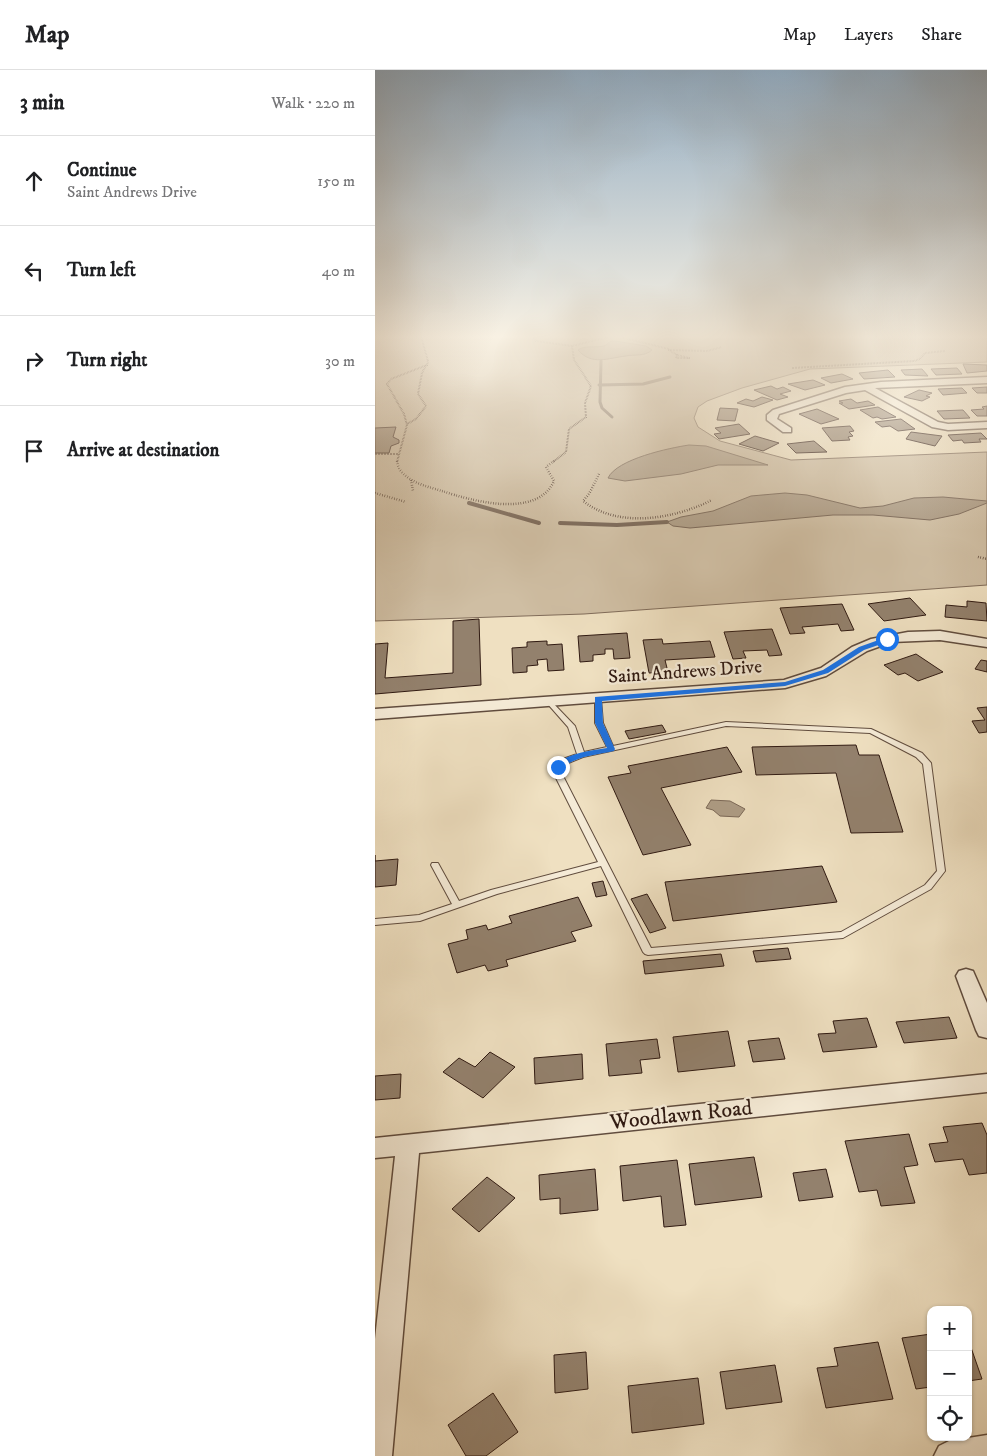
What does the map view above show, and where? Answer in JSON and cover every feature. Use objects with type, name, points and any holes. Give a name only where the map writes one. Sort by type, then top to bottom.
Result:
[{"type":"street","points":[[787,430],[772,420],[772,415],[812,401]]},
{"type":"street","points":[[889,401],[935,425],[948,427],[987,425]]},
{"type":"street","name":"Saint Andrews Drive","points":[[375,714],[785,684],[825,671],[861,648],[904,636],[943,636],[987,643]]},
{"type":"street","points":[[966,976],[987,1030]]},
{"type":"street","name":"Woodlawn Road","points":[[375,1148],[987,1083]]},
{"type":"street","points":[[377,1456],[408,1144]]},
{"type":"street","points":[[949,1456],[987,1450]]},
{"type":"lane","points":[[598,699],[599,723],[611,749]]},
{"type":"lane","points":[[549,702],[571,726],[581,755]]},
{"type":"lane","points":[[726,724],[871,731],[919,755],[927,763],[941,871],[928,887],[843,935],[648,952],[558,774],[558,767],[563,762],[581,755],[726,724]]},
{"type":"lane","points":[[375,922],[420,918],[494,892],[603,863]]},
{"type":"lane","points":[[435,865],[457,905]]},
{"type":"path","points":[[397,401],[407,424],[398,454],[397,462],[400,472],[411,480],[432,489],[497,504],[519,502],[546,494],[554,481],[546,467],[566,452],[569,429],[583,420],[586,415],[585,401]]},
{"type":"path","points":[[407,424],[416,419],[426,406],[422,401]]},
{"type":"path","points":[[375,454],[398,454]]},
{"type":"path","points":[[599,474],[589,494],[583,501],[593,508],[610,514],[641,517],[666,516],[690,510],[713,500]]},
{"type":"path","points":[[411,480],[413,492]]},
{"type":"path","points":[[375,493],[406,502]]},
{"type":"path","points":[[978,557],[987,560]]},
{"type":"shaded area","points":[[375,401],[708,401],[698,407],[694,418],[698,427],[720,441],[791,460],[987,452],[987,585],[584,614],[375,621]]},
{"type":"shaded area","points":[[689,445],[706,446],[768,465],[718,465],[681,474],[625,481],[608,478],[613,471],[632,460]]},
{"type":"shaded area","points":[[785,493],[807,495],[860,508],[883,506],[914,498],[943,497],[987,501],[987,503],[959,514],[930,520],[873,515],[833,515],[690,528],[673,526],[667,522],[681,517],[713,511],[751,496]]},
{"type":"shaded area","points":[[711,800],[730,801],[745,809],[739,817],[720,816],[713,810],[706,808]]},
{"type":"building","points":[[742,401],[771,401],[754,407],[737,403]]},
{"type":"building","points":[[839,401],[854,401],[857,403],[868,401],[875,405],[849,409],[839,403],[843,403]]},
{"type":"building","points":[[987,406],[987,416],[977,416],[971,410],[984,409],[982,407]]},
{"type":"building","points":[[878,407],[896,417],[873,418],[860,410]]},
{"type":"building","points":[[720,408],[738,409],[735,421],[717,420]]},
{"type":"building","points":[[817,409],[839,419],[821,424],[799,414]]},
{"type":"building","points":[[963,410],[970,418],[944,419],[937,411]]},
{"type":"building","points":[[901,419],[915,429],[898,431],[890,426],[882,427],[875,422]]},
{"type":"building","points":[[739,424],[750,434],[719,439],[714,434],[721,433],[715,428]]},
{"type":"building","points":[[850,426],[854,431],[849,432],[853,436],[848,437],[850,440],[832,441],[822,428]]},
{"type":"building","points":[[396,427],[393,437],[399,440],[399,443],[391,446],[389,453],[375,453],[375,428]]},
{"type":"building","points":[[911,432],[942,436],[935,446],[906,439]]},
{"type":"building","points":[[981,433],[987,439],[979,439],[981,442],[964,443],[962,440],[953,441],[948,435]]},
{"type":"building","points":[[755,436],[779,443],[763,451],[739,444]]},
{"type":"building","points":[[814,441],[827,452],[796,453],[787,444]]},
{"type":"building","points":[[910,598],[926,615],[884,621],[868,604]]},
{"type":"building","points":[[967,601],[986,603],[987,621],[945,617],[946,605],[967,607]]},
{"type":"building","points":[[842,604],[854,630],[841,631],[838,624],[802,627],[805,633],[790,634],[780,608]]},
{"type":"building","points":[[479,619],[481,685],[375,694],[375,644],[388,643],[385,678],[453,673],[453,621]]},
{"type":"building","points":[[772,629],[782,655],[769,656],[767,650],[743,651],[746,658],[733,659],[724,632]]},
{"type":"building","points":[[627,633],[630,658],[614,659],[613,649],[605,649],[605,654],[593,655],[593,661],[580,662],[578,636]]},
{"type":"building","points":[[662,639],[663,644],[710,641],[715,657],[665,660],[668,672],[649,673],[643,640]]},
{"type":"building","points":[[547,641],[547,645],[562,644],[564,670],[548,671],[547,659],[537,660],[538,665],[527,666],[527,672],[513,673],[512,648],[527,647],[527,642]]},
{"type":"building","points":[[916,654],[943,672],[918,681],[905,673],[898,675],[884,665]]},
{"type":"building","points":[[981,660],[987,661],[987,672],[975,669]]},
{"type":"building","points":[[987,707],[987,732],[979,733],[972,721],[985,720],[977,708]]},
{"type":"building","points":[[662,725],[666,732],[629,739],[625,731]]},
{"type":"building","points":[[856,745],[859,755],[879,755],[903,832],[851,833],[836,773],[756,775],[752,747]]},
{"type":"building","points":[[727,747],[742,772],[661,788],[691,845],[643,855],[608,777],[631,773],[628,766]]},
{"type":"building","points":[[398,859],[396,885],[375,887],[375,861]]},
{"type":"building","points":[[822,866],[837,902],[673,921],[665,882]]},
{"type":"building","points":[[603,881],[607,895],[596,897],[592,883]]},
{"type":"building","points":[[647,894],[666,928],[650,933],[631,899]]},
{"type":"building","points":[[578,897],[592,926],[571,932],[576,941],[506,960],[508,966],[488,971],[485,965],[457,973],[448,944],[468,939],[466,930],[486,925],[488,930],[512,923],[509,916]]},
{"type":"building","points":[[788,948],[791,959],[756,962],[753,951]]},
{"type":"building","points":[[721,954],[724,966],[645,974],[643,961]]},
{"type":"building","points":[[949,1017],[957,1038],[904,1043],[896,1022]]},
{"type":"building","points":[[867,1018],[877,1047],[823,1052],[818,1034],[836,1033],[833,1021]]},
{"type":"building","points":[[728,1031],[735,1066],[678,1072],[673,1037]]},
{"type":"building","points":[[779,1038],[785,1059],[753,1062],[748,1041]]},
{"type":"building","points":[[657,1039],[660,1058],[640,1060],[642,1073],[609,1076],[606,1044]]},
{"type":"building","points":[[490,1052],[515,1067],[483,1098],[443,1072],[459,1058],[475,1067]]},
{"type":"building","points":[[582,1054],[583,1079],[535,1084],[534,1058]]},
{"type":"building","points":[[401,1074],[400,1098],[375,1100],[375,1076]]},
{"type":"building","points":[[982,1123],[987,1135],[987,1173],[969,1175],[963,1159],[935,1162],[929,1144],[948,1142],[943,1127]]},
{"type":"building","points":[[909,1134],[918,1165],[904,1167],[915,1203],[881,1206],[877,1190],[859,1192],[845,1141]]},
{"type":"building","points":[[754,1157],[762,1197],[695,1205],[689,1164]]},
{"type":"building","points":[[677,1160],[686,1225],[664,1227],[661,1196],[623,1201],[620,1166]]},
{"type":"building","points":[[595,1169],[598,1210],[560,1214],[560,1198],[540,1200],[539,1175]]},
{"type":"building","points":[[826,1169],[833,1197],[799,1201],[793,1173]]},
{"type":"building","points":[[487,1177],[515,1198],[479,1232],[452,1209]]},
{"type":"building","points":[[927,1335],[927,1388],[916,1389],[902,1338]]},
{"type":"building","points":[[878,1342],[893,1399],[826,1408],[817,1368],[838,1366],[834,1348]]},
{"type":"building","points":[[972,1350],[982,1379],[972,1380]]},
{"type":"building","points":[[586,1352],[588,1389],[555,1393],[554,1355]]},
{"type":"building","points":[[775,1365],[782,1402],[726,1409],[720,1372]]},
{"type":"building","points":[[698,1378],[704,1424],[632,1433],[628,1386]]},
{"type":"building","points":[[493,1393],[518,1432],[486,1456],[466,1456],[448,1425]]},
{"type":"waterway","points":[[600,401],[602,408],[612,417]]},
{"type":"waterway","points":[[469,503],[539,523]]},
{"type":"waterway","points":[[560,523],[617,525],[667,522]]},
{"type":"route","points":[[558,767],[563,762],[581,755],[611,749],[599,723],[598,699],[785,684],[825,671],[861,648],[887,639]]}]
